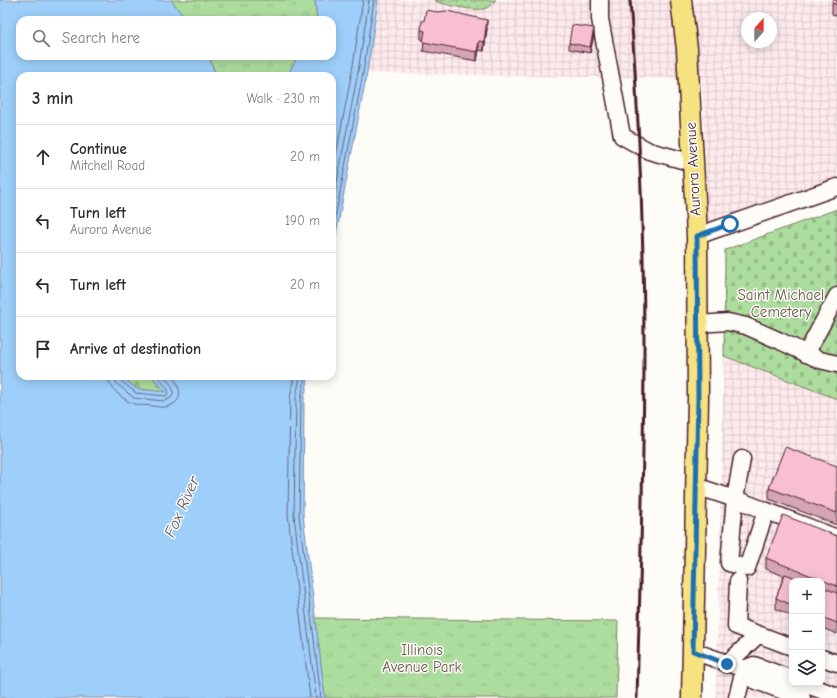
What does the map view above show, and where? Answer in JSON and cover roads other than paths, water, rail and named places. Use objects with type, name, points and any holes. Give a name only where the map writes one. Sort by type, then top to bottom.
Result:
[{"type":"main road","name":"Aurora Avenue","points":[[681,0],[687,49],[697,236],[698,324],[692,698]]},
{"type":"street","points":[[600,0],[600,19],[622,136],[649,151],[693,163]]},
{"type":"street","points":[[697,236],[837,187]]},
{"type":"street","points":[[806,354],[837,296]]},
{"type":"street","points":[[698,324],[728,322],[746,326],[820,360],[837,364]]},
{"type":"street","points":[[742,459],[735,499],[729,563],[748,568],[766,510]]},
{"type":"street","points":[[696,486],[766,510],[837,538]]},
{"type":"street","points":[[738,581],[736,626],[789,646]]},
{"type":"street","points":[[727,664],[758,635]]},
{"type":"street","points":[[693,651],[744,669],[754,680],[802,698]]},
{"type":"street","points":[[825,659],[837,663]]},
{"type":"street","points":[[744,669],[754,666],[789,679]]},
{"type":"street","points":[[737,698],[744,669]]},
{"type":"street","points":[[810,686],[837,696]]},
{"type":"water","name":"Fox River","points":[[0,0],[171,0],[183,16],[16,16],[16,60],[210,60],[215,72],[16,72],[16,380],[126,380],[137,389],[166,392],[155,380],[308,380],[304,399],[303,515],[325,698],[0,698]]},
{"type":"water","points":[[315,0],[378,0],[367,73],[336,234],[336,72],[289,72],[296,60],[336,60],[336,16],[317,16]]},
{"type":"railway","points":[[630,0],[636,86],[644,304],[643,479],[637,698]]},
{"type":"park label","name":"Saint Michael Cemetery","points":[[781,304]]},
{"type":"park label","name":"Illinois Avenue Park","points":[[422,658]]}]
